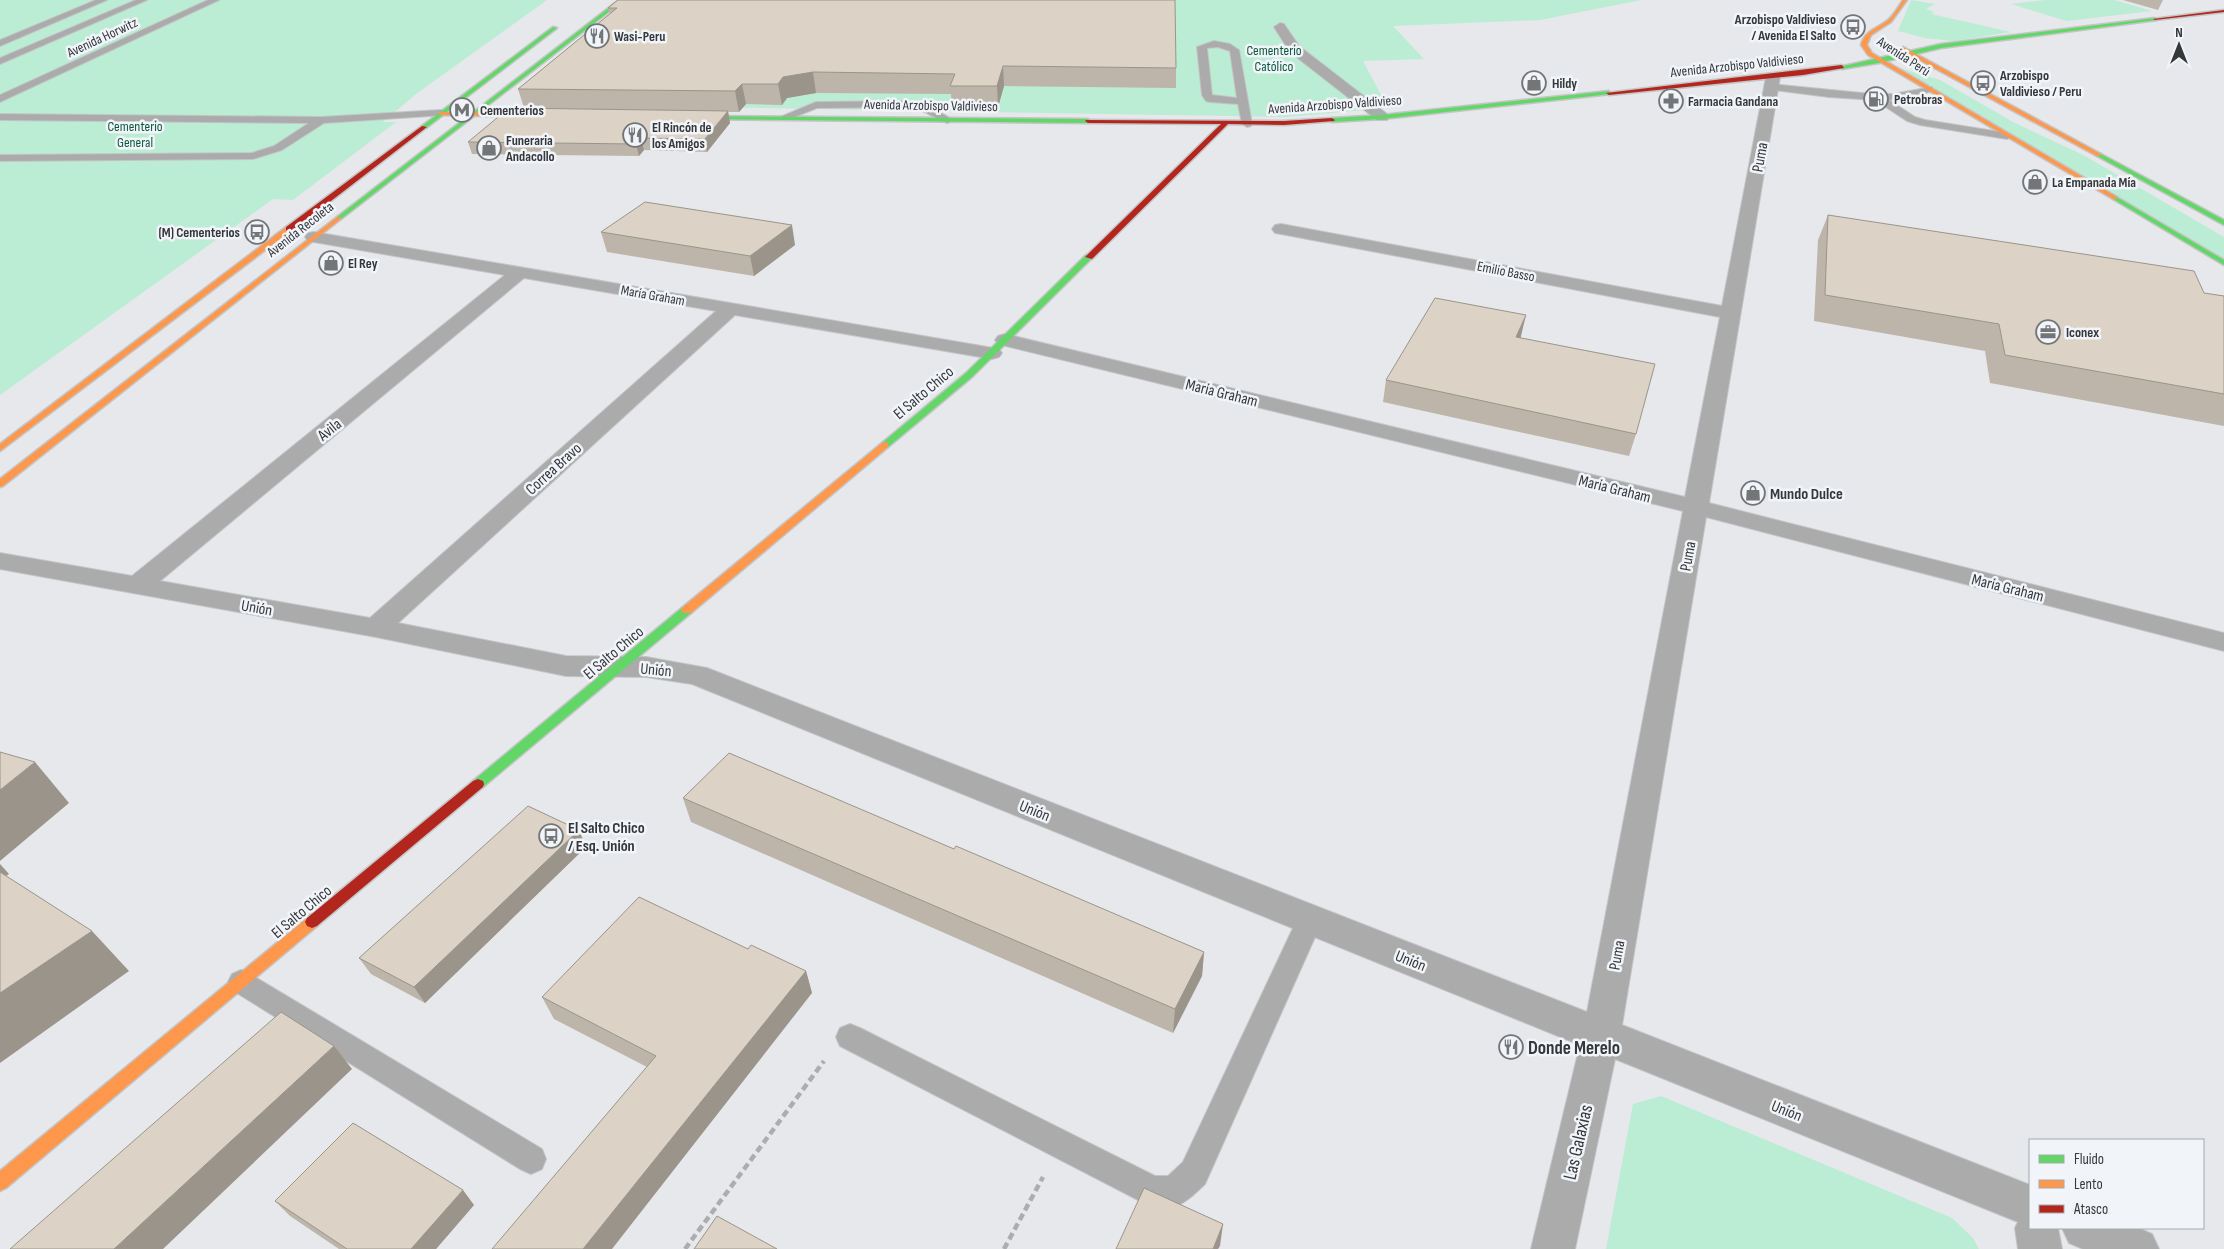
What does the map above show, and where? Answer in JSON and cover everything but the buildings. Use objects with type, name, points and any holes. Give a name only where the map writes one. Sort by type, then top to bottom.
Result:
[{"type":"main road","name":"Avenida Recoleta","points":[[0,484],[314,237],[622,0]]},
{"type":"main road","points":[[1892,32],[1905,0]]},
{"type":"main road","name":"Avenida Arzobispo Valdivieso","points":[[686,117],[1247,124],[1382,117],[1772,82],[1956,44],[2221,13]]},
{"type":"main road","name":"Avenida Recoleta","points":[[0,448],[566,20]]},
{"type":"main road","name":"Avenida Perú","points":[[2224,223],[1968,83],[1909,53],[1892,32],[1874,29],[1864,39],[1866,50],[1879,61],[2224,263]]},
{"type":"main road","points":[[1916,39],[1956,44]]},
{"type":"main road","points":[[1879,61],[1914,66],[1968,83]]},
{"type":"main road","points":[[441,113],[549,115]]},
{"type":"main road","name":"El Salto Chico","points":[[0,1182],[620,668],[969,375],[1225,124]]},
{"type":"street","points":[[1280,27],[1294,49],[1382,117]]},
{"type":"street","name":"Puma","points":[[1601,1036],[1772,82]]},
{"type":"street","name":"Emilio Basso","points":[[1281,229],[1730,313]]},
{"type":"street","name":"María Graham","points":[[314,237],[731,308],[999,346],[1695,507],[2224,642]]},
{"type":"street","name":"Avila","points":[[137,586],[520,272]]},
{"type":"street","name":"Correa Bravo","points":[[376,628],[731,308]]},
{"type":"street","name":"Unión","points":[[0,562],[376,628],[566,666],[646,667],[697,675],[2029,1206]]},
{"type":"street","name":"Las Galaxias","points":[[1553,1249],[1601,1036]]},
{"type":"street","points":[[2037,1229],[2040,1249]]},
{"type":"street","points":[[2087,1229],[2137,1249]]},
{"type":"lane","points":[[0,43],[103,0]]},
{"type":"lane","points":[[0,61],[143,0]]},
{"type":"lane","name":"Avenida Horwitz","points":[[0,99],[215,0]]},
{"type":"lane","points":[[1243,101],[1210,99],[1202,47],[1225,45],[1234,50],[1243,101],[1247,124]]},
{"type":"lane","points":[[1772,82],[1833,95],[1876,96],[1917,94],[1928,89]]},
{"type":"lane","points":[[1876,96],[1911,119],[1924,124],[2007,136]]},
{"type":"lane","points":[[0,110],[378,110],[441,113]]},
{"type":"lane","points":[[0,117],[321,120],[441,113]]},
{"type":"lane","points":[[0,158],[253,156],[278,148],[321,120]]},
{"type":"lane","points":[[850,1037],[1153,1191],[1174,1192],[1194,1172],[1310,919]]},
{"type":"lane","points":[[241,982],[531,1159]]},
{"type":"path","points":[[685,1249],[831,1051],[850,1037]]},
{"type":"path","points":[[1004,1249],[1060,1144]]},
{"type":"green space","name":"Cementerio General","points":[[0,0],[547,0],[416,94],[383,122],[396,122],[293,200],[273,199],[0,395]]},
{"type":"green space","name":"Cementerio Católico","points":[[677,0],[1641,0],[1540,20],[1393,26],[1424,59],[1363,61],[1388,108],[1286,117],[522,104],[597,39]]},
{"type":"green space","points":[[1911,0],[1935,4],[1926,9],[1934,12],[1931,14],[2011,32],[1954,41],[1925,38],[1898,31]]},
{"type":"green space","points":[[2046,0],[2114,0],[2152,11],[2067,21],[2011,4]]},
{"type":"green space","points":[[1896,67],[1940,80],[2013,122],[2085,156],[2224,237],[2224,259]]},
{"type":"green space","points":[[1661,1096],[1952,1218],[1973,1238],[1979,1249],[1606,1249],[1633,1104]]},
{"type":"traffic: fast","points":[[339,218],[622,0]]},
{"type":"traffic: fast","points":[[1842,67],[1879,61],[1941,46],[2155,19]]},
{"type":"traffic: fast","points":[[424,127],[555,28]]},
{"type":"traffic: fast","points":[[1332,120],[1382,117],[1609,93]]},
{"type":"traffic: fast","points":[[693,117],[1088,121]]},
{"type":"traffic: fast","points":[[2099,155],[2224,223]]},
{"type":"traffic: fast","points":[[2115,198],[2224,263]]},
{"type":"traffic: fast","points":[[885,445],[969,375],[1089,257]]},
{"type":"traffic: fast","points":[[478,784],[687,610]]},
{"type":"traffic: slow","points":[[1905,0],[1890,21],[1872,31],[1865,40],[1864,45],[1870,54],[2115,198]]},
{"type":"traffic: slow","points":[[1903,49],[2099,155]]},
{"type":"traffic: slow","points":[[441,113],[537,115]]},
{"type":"traffic: slow","points":[[0,484],[339,218]]},
{"type":"traffic: slow","points":[[0,448],[289,229]]},
{"type":"traffic: slow","points":[[687,610],[885,445]]},
{"type":"traffic: slow","points":[[0,1182],[312,922]]},
{"type":"traffic: jam","points":[[2155,19],[2224,11]]},
{"type":"traffic: jam","points":[[1609,93],[1803,73],[1842,67]]},
{"type":"traffic: jam","points":[[1088,121],[1284,123],[1332,120]]},
{"type":"traffic: jam","points":[[1089,257],[1225,124]]},
{"type":"traffic: jam","points":[[289,229],[424,127]]},
{"type":"traffic: jam","points":[[312,922],[478,784]]},
{"type":"place","name":"Arzobispo Valdivieso / Avenida El Salto","points":[[1853,27]]},
{"type":"place","name":"Wasi-Peru","points":[[597,36]]},
{"type":"place","name":"Hildy","points":[[1534,83]]},
{"type":"place","name":"Arzobispo Valdivieso / Peru","points":[[1983,83]]},
{"type":"place","name":"Petrobras","points":[[1876,99]]},
{"type":"place","name":"Farmacia Gandana","points":[[1671,101]]},
{"type":"place","name":"Cementerios","points":[[462,110]]},
{"type":"place","name":"El Rincón de los Amigos","points":[[635,135]]},
{"type":"place","name":"Funeraria Andacollo","points":[[489,148]]},
{"type":"place","name":"La Empanada Mía","points":[[2035,182]]},
{"type":"place","name":"(M) Cementerios","points":[[257,232]]},
{"type":"place","name":"El Rey","points":[[331,263]]},
{"type":"place","name":"Iconex","points":[[2048,332]]},
{"type":"place","name":"Mundo Dulce","points":[[1753,493]]},
{"type":"place","name":"El Salto Chico / Esq. Unión","points":[[551,836]]},
{"type":"place","name":"Donde Merelo","points":[[1511,1047]]}]
